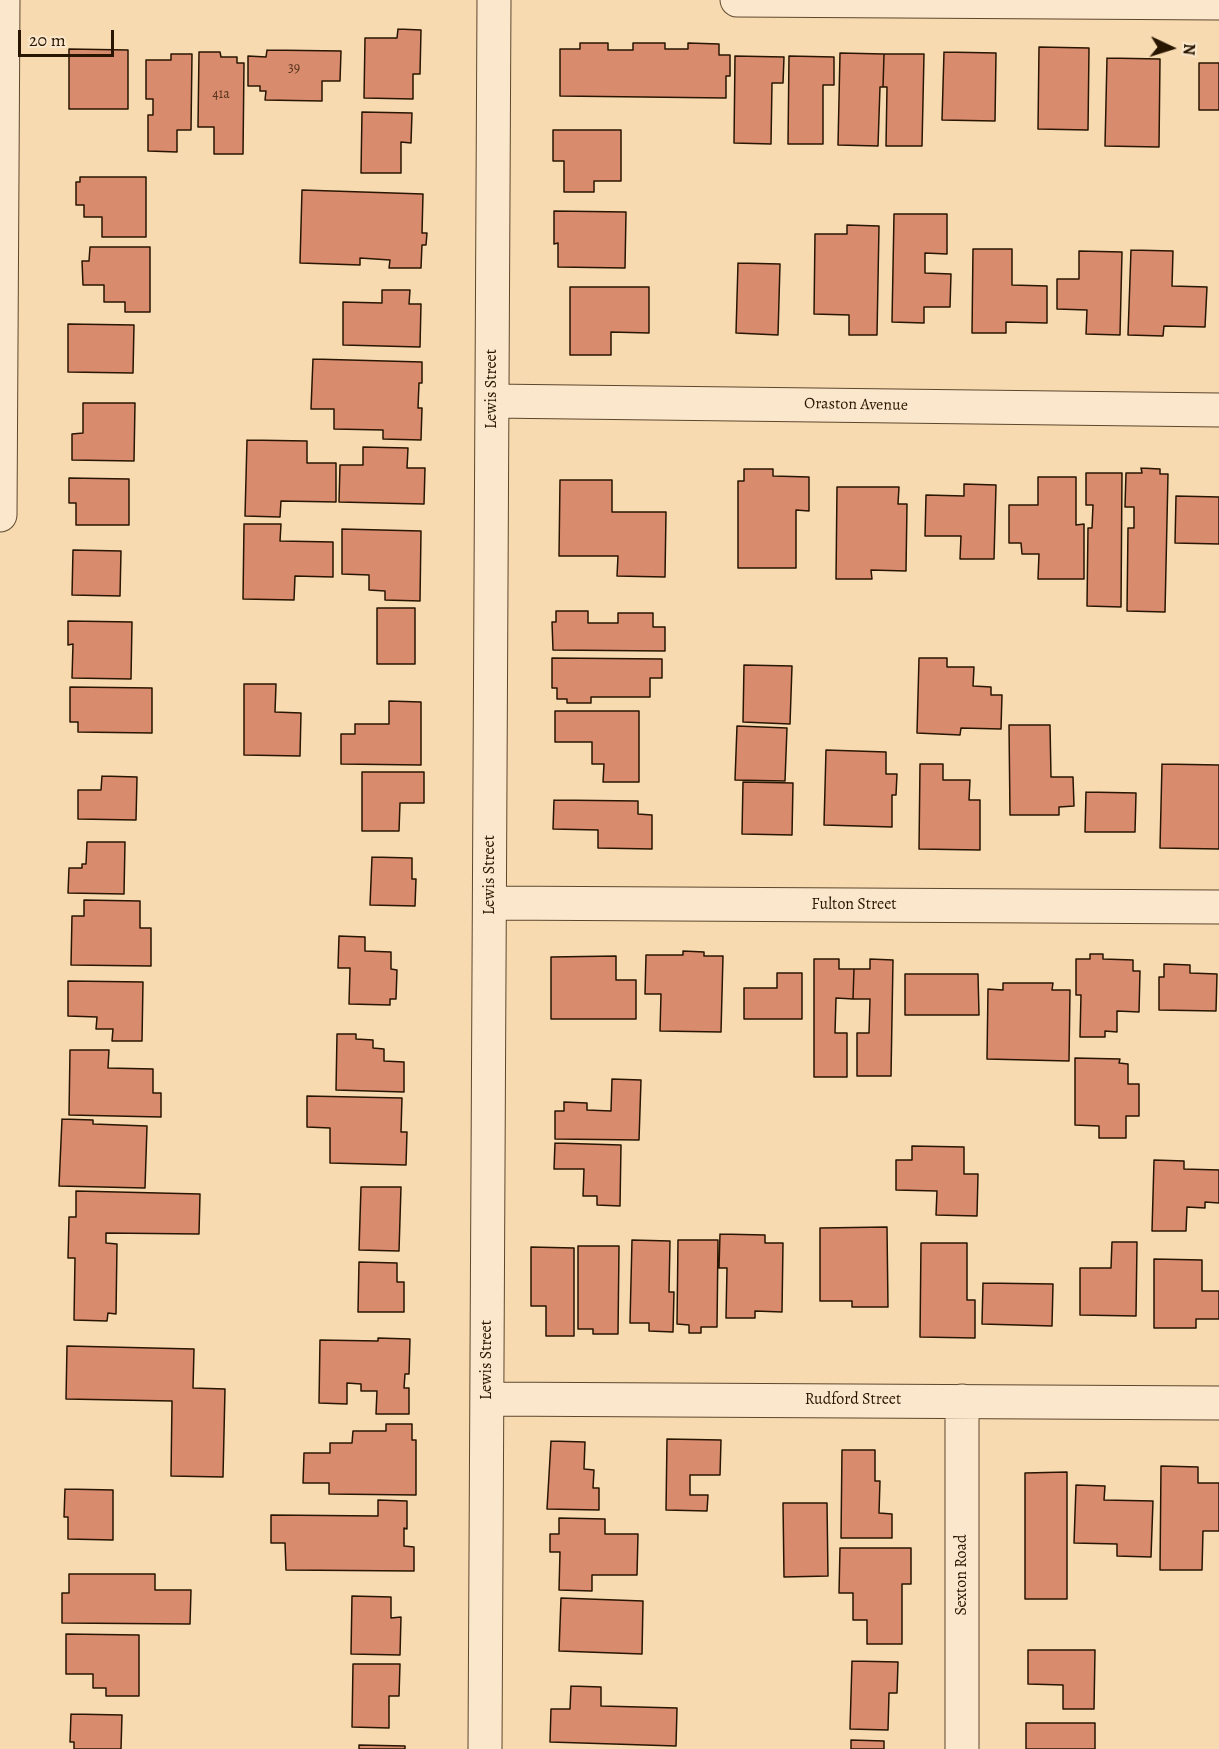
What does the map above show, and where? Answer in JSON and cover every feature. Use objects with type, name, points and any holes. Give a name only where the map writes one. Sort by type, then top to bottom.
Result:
[{"type":"street","points":[[0,515],[3,0]]},
{"type":"street","name":"Lewis Street","points":[[485,1749],[494,0]]},
{"type":"street","points":[[737,0],[1219,3]]},
{"type":"street","name":"Oraston Avenue","points":[[492,401],[1219,410]]},
{"type":"street","name":"Fulton Street","points":[[490,903],[1219,907]]},
{"type":"street","name":"Rudford Street","points":[[487,1400],[1219,1403]]},
{"type":"street","name":"Sexton Road","points":[[962,1401],[962,1749]]},
{"type":"building","points":[[398,29],[421,30],[420,74],[413,74],[413,99],[364,98],[365,38],[397,38]]},
{"type":"building","points":[[580,43],[608,43],[608,50],[633,50],[633,43],[665,43],[665,49],[688,49],[688,43],[719,44],[719,55],[730,55],[730,76],[726,76],[726,98],[560,96],[560,49],[580,49]]},
{"type":"building","points":[[1039,47],[1089,48],[1088,130],[1038,129]]},
{"type":"building","points":[[69,49],[128,50],[128,109],[69,109]]},
{"type":"building","points":[[267,50],[341,51],[340,81],[322,81],[322,101],[265,100],[266,91],[260,91],[260,86],[248,86],[248,56],[266,57]]},
{"type":"building","points":[[199,52],[220,52],[221,57],[237,57],[237,63],[244,63],[243,154],[214,154],[214,127],[198,127]]},
{"type":"building","points":[[944,52],[996,53],[995,121],[942,120]]},
{"type":"building","points":[[840,53],[884,54],[883,87],[880,87],[878,146],[838,145]]},
{"type":"building","points":[[171,54],[192,54],[191,130],[177,130],[177,152],[148,151],[148,115],[153,115],[153,99],[146,99],[146,60],[171,60]]},
{"type":"building","points":[[884,54],[924,54],[922,146],[886,146],[887,87],[883,87]]},
{"type":"building","points":[[735,56],[784,57],[783,83],[772,83],[771,144],[734,143]]},
{"type":"building","points":[[789,56],[834,57],[834,85],[823,85],[823,144],[788,144]]},
{"type":"building","points":[[1107,58],[1160,59],[1159,147],[1105,146]]},
{"type":"building","points":[[1199,63],[1219,63],[1219,110],[1199,110]]},
{"type":"building","points":[[362,112],[412,113],[411,143],[401,142],[401,173],[361,173]]},
{"type":"building","points":[[553,130],[621,130],[621,181],[594,181],[594,192],[564,192],[564,161],[553,161]]},
{"type":"building","points":[[80,177],[146,177],[146,237],[102,237],[102,217],[84,217],[84,205],[76,205],[76,182],[80,182]]},
{"type":"building","points":[[302,190],[423,194],[422,233],[427,233],[426,245],[422,245],[421,268],[389,268],[390,260],[360,258],[360,265],[300,263]]},
{"type":"building","points":[[554,211],[626,212],[625,268],[558,267],[558,243],[554,244]]},
{"type":"building","points":[[894,214],[947,214],[947,254],[925,253],[925,273],[951,274],[950,307],[924,307],[924,323],[892,322]]},
{"type":"building","points":[[847,225],[879,226],[877,335],[849,335],[849,315],[814,314],[815,234],[847,234]]},
{"type":"building","points":[[90,247],[150,247],[150,312],[125,312],[125,302],[104,302],[104,285],[83,285],[82,261],[89,261]]},
{"type":"building","points":[[973,249],[1012,249],[1012,285],[1047,286],[1047,323],[1006,322],[1006,333],[972,333]]},
{"type":"building","points":[[1131,250],[1173,251],[1172,286],[1207,287],[1205,327],[1164,326],[1163,336],[1128,335]]},
{"type":"building","points":[[1079,251],[1122,252],[1120,335],[1086,334],[1087,310],[1057,309],[1057,279],[1079,279]]},
{"type":"building","points":[[738,263],[780,264],[778,335],[736,333]]},
{"type":"building","points":[[570,287],[649,287],[649,333],[611,332],[611,355],[570,355]]},
{"type":"building","points":[[382,290],[410,290],[409,304],[421,304],[420,347],[343,345],[343,302],[382,303]]},
{"type":"building","points":[[68,324],[134,325],[133,373],[68,372]]},
{"type":"building","points":[[313,359],[422,362],[422,383],[419,383],[418,408],[422,408],[421,440],[383,439],[383,430],[334,429],[334,409],[311,409]]},
{"type":"building","points":[[83,403],[135,403],[134,461],[72,460],[72,434],[83,433]]},
{"type":"building","points":[[247,440],[307,441],[307,463],[336,463],[336,502],[281,501],[280,517],[245,516]]},
{"type":"building","points":[[363,447],[408,448],[407,468],[425,468],[424,504],[339,502],[340,465],[363,465]]},
{"type":"building","points":[[1141,468],[1160,469],[1160,474],[1168,474],[1165,612],[1127,611],[1128,528],[1134,528],[1134,507],[1125,507],[1126,473],[1142,473]]},
{"type":"building","points":[[744,469],[773,469],[773,476],[809,477],[809,511],[796,510],[796,568],[738,568],[738,481],[744,481]]},
{"type":"building","points":[[1086,473],[1122,473],[1121,607],[1087,606],[1088,528],[1092,528],[1093,505],[1086,505]]},
{"type":"building","points":[[1038,477],[1076,477],[1076,525],[1084,524],[1084,579],[1038,579],[1039,554],[1022,554],[1021,543],[1009,543],[1009,505],[1038,505]]},
{"type":"building","points":[[69,478],[129,479],[129,525],[76,525],[76,503],[69,503]]},
{"type":"building","points":[[560,480],[612,480],[612,512],[666,512],[665,577],[617,576],[618,556],[559,556]]},
{"type":"building","points":[[964,484],[996,485],[994,559],[960,559],[961,536],[925,536],[926,495],[964,496]]},
{"type":"building","points":[[837,487],[899,487],[898,504],[907,504],[906,571],[871,570],[872,579],[836,579]]},
{"type":"building","points":[[1176,496],[1219,497],[1219,544],[1175,543]]},
{"type":"building","points":[[244,524],[281,524],[280,541],[333,542],[333,577],[295,576],[294,600],[243,599]]},
{"type":"building","points":[[342,529],[421,531],[420,601],[385,600],[385,591],[369,590],[369,575],[342,574]]},
{"type":"building","points":[[73,550],[121,551],[120,596],[72,595]]},
{"type":"building","points":[[377,608],[415,608],[415,664],[377,664]]},
{"type":"building","points":[[556,611],[588,611],[588,623],[618,623],[618,613],[653,613],[653,627],[665,627],[665,651],[553,650],[552,622],[556,622]]},
{"type":"building","points":[[68,621],[132,622],[131,679],[72,678],[73,644],[68,645]]},
{"type":"building","points":[[552,658],[662,659],[662,678],[650,678],[650,697],[591,697],[591,703],[567,703],[567,699],[557,699],[557,688],[552,688]]},
{"type":"building","points":[[919,658],[947,658],[947,667],[974,667],[973,686],[991,687],[991,695],[1002,695],[1001,729],[961,728],[960,735],[917,733]]},
{"type":"building","points":[[744,665],[792,666],[790,724],[743,722]]},
{"type":"building","points":[[244,684],[276,684],[275,712],[301,713],[300,756],[244,755]]},
{"type":"building","points":[[70,687],[152,688],[152,733],[78,732],[78,722],[70,722]]},
{"type":"building","points":[[389,701],[421,702],[421,765],[341,764],[341,734],[355,734],[355,724],[389,724]]},
{"type":"building","points":[[555,711],[639,711],[639,782],[603,782],[604,764],[592,764],[592,742],[555,742]]},
{"type":"building","points":[[1009,725],[1050,725],[1051,777],[1073,777],[1074,806],[1059,807],[1059,815],[1010,815]]},
{"type":"building","points":[[737,726],[787,728],[785,781],[735,780]]},
{"type":"building","points":[[826,750],[886,752],[886,774],[897,774],[896,795],[892,795],[892,827],[824,825]]},
{"type":"building","points":[[920,764],[943,764],[943,780],[970,780],[969,800],[980,800],[980,850],[919,849]]},
{"type":"building","points":[[1162,764],[1219,765],[1219,849],[1160,848]]},
{"type":"building","points":[[362,772],[424,772],[424,803],[400,803],[399,831],[362,831]]},
{"type":"building","points":[[102,776],[137,777],[136,820],[78,819],[78,790],[101,790]]},
{"type":"building","points":[[743,782],[793,783],[792,835],[742,834]]},
{"type":"building","points":[[1086,792],[1136,793],[1135,832],[1085,832]]},
{"type":"building","points":[[554,800],[638,801],[638,814],[652,815],[652,849],[598,848],[598,830],[553,829]]},
{"type":"building","points":[[87,842],[125,842],[124,894],[68,893],[69,868],[82,868],[82,864],[86,864]]},
{"type":"building","points":[[372,857],[412,858],[412,879],[416,879],[415,906],[370,905]]},
{"type":"building","points":[[84,900],[140,901],[140,928],[151,928],[151,966],[71,965],[72,916],[84,916]]},
{"type":"building","points":[[339,936],[365,937],[365,951],[391,952],[391,969],[397,970],[396,999],[390,999],[390,1005],[349,1004],[350,968],[338,968]]},
{"type":"building","points":[[683,951],[704,952],[704,956],[723,956],[721,1032],[660,1031],[661,994],[645,994],[646,955],[683,955]]},
{"type":"building","points":[[1090,954],[1103,954],[1103,959],[1133,960],[1133,971],[1140,971],[1139,1012],[1117,1011],[1117,1032],[1105,1031],[1105,1037],[1080,1037],[1081,995],[1076,995],[1076,959],[1090,959]]},
{"type":"building","points":[[616,956],[616,980],[636,980],[636,1019],[551,1019],[551,957]]},
{"type":"building","points":[[814,959],[839,959],[839,969],[854,969],[853,999],[836,998],[835,1033],[847,1033],[847,1077],[814,1077]]},
{"type":"building","points":[[870,959],[893,960],[891,1076],[857,1076],[857,1033],[869,1033],[870,999],[853,999],[854,969],[870,969]]},
{"type":"building","points":[[1164,964],[1190,965],[1190,973],[1217,974],[1216,1011],[1159,1010],[1159,977],[1164,977]]},
{"type":"building","points":[[777,973],[802,973],[802,1019],[744,1019],[744,988],[777,988]]},
{"type":"building","points":[[905,974],[978,974],[979,1015],[905,1015]]},
{"type":"building","points":[[68,981],[143,982],[142,1041],[112,1041],[113,1029],[96,1029],[97,1017],[68,1016]]},
{"type":"building","points":[[1003,983],[1053,983],[1052,990],[1070,990],[1069,1061],[987,1059],[988,989],[1003,990]]},
{"type":"building","points":[[337,1034],[356,1034],[356,1039],[373,1040],[373,1048],[384,1049],[384,1061],[404,1062],[404,1092],[336,1090]]},
{"type":"building","points":[[70,1050],[109,1050],[108,1068],[153,1069],[153,1093],[161,1093],[161,1117],[69,1115]]},
{"type":"building","points":[[1075,1058],[1120,1059],[1119,1063],[1128,1064],[1128,1084],[1139,1084],[1139,1116],[1126,1116],[1126,1138],[1099,1138],[1099,1126],[1075,1125]]},
{"type":"building","points":[[612,1079],[641,1080],[639,1140],[555,1139],[555,1111],[564,1111],[564,1102],[587,1103],[587,1110],[611,1111]]},
{"type":"building","points":[[307,1096],[402,1098],[401,1132],[407,1132],[406,1165],[330,1163],[330,1128],[307,1127]]},
{"type":"building","points":[[62,1119],[93,1120],[93,1124],[147,1126],[145,1188],[59,1186]]},
{"type":"building","points":[[555,1143],[621,1145],[620,1206],[597,1205],[597,1196],[583,1196],[584,1169],[554,1169]]},
{"type":"building","points":[[912,1146],[964,1147],[964,1174],[978,1174],[977,1216],[936,1215],[937,1191],[896,1190],[896,1160],[912,1160]]},
{"type":"building","points":[[1154,1160],[1184,1161],[1184,1169],[1219,1170],[1219,1203],[1205,1202],[1205,1208],[1187,1207],[1186,1231],[1152,1231]]},
{"type":"building","points":[[361,1187],[401,1187],[399,1251],[359,1250]]},
{"type":"building","points":[[76,1191],[200,1194],[199,1234],[106,1233],[106,1243],[117,1244],[116,1314],[108,1313],[107,1321],[74,1320],[75,1258],[68,1258],[69,1217],[76,1217]]},
{"type":"building","points":[[887,1227],[888,1307],[852,1307],[852,1301],[820,1301],[820,1228]]},
{"type":"building","points":[[720,1234],[765,1235],[765,1243],[783,1243],[782,1312],[755,1311],[755,1318],[726,1318],[727,1268],[719,1268]]},
{"type":"building","points":[[632,1240],[670,1241],[669,1292],[674,1292],[673,1332],[649,1331],[649,1323],[630,1323]]},
{"type":"building","points":[[678,1240],[718,1240],[717,1327],[701,1327],[701,1333],[689,1333],[689,1325],[677,1324]]},
{"type":"building","points":[[1112,1242],[1137,1242],[1136,1316],[1080,1315],[1080,1268],[1111,1268]]},
{"type":"building","points":[[921,1243],[967,1243],[967,1300],[975,1300],[975,1338],[920,1337]]},
{"type":"building","points":[[578,1246],[619,1246],[618,1334],[593,1334],[593,1329],[578,1329]]},
{"type":"building","points":[[531,1247],[574,1248],[574,1336],[546,1336],[546,1306],[531,1306]]},
{"type":"building","points":[[1154,1259],[1202,1260],[1202,1291],[1219,1291],[1219,1319],[1196,1319],[1196,1328],[1154,1328]]},
{"type":"building","points":[[359,1262],[397,1263],[397,1282],[404,1282],[404,1312],[358,1312]]},
{"type":"building","points":[[983,1283],[1053,1284],[1052,1326],[982,1324]]},
{"type":"building","points":[[378,1338],[410,1339],[409,1374],[405,1374],[404,1388],[409,1388],[409,1414],[376,1414],[377,1391],[361,1391],[361,1384],[347,1383],[347,1404],[319,1403],[320,1340],[378,1341]]},
{"type":"building","points":[[67,1346],[194,1349],[193,1388],[225,1389],[223,1477],[171,1476],[172,1401],[66,1399]]},
{"type":"building","points":[[386,1424],[412,1424],[412,1440],[416,1440],[416,1495],[329,1494],[329,1483],[303,1483],[304,1453],[330,1453],[330,1443],[352,1443],[353,1431],[386,1431]]},
{"type":"building","points":[[667,1439],[721,1440],[720,1475],[690,1475],[690,1495],[708,1495],[707,1511],[666,1510]]},
{"type":"building","points":[[551,1441],[585,1442],[584,1469],[594,1470],[593,1488],[599,1488],[599,1510],[547,1509]]},
{"type":"building","points":[[842,1450],[875,1450],[875,1481],[880,1481],[879,1513],[892,1514],[892,1538],[841,1538]]},
{"type":"building","points":[[1161,1466],[1198,1467],[1198,1483],[1219,1483],[1219,1531],[1203,1531],[1202,1570],[1160,1570]]},
{"type":"building","points":[[1067,1472],[1067,1599],[1025,1599],[1025,1473]]},
{"type":"building","points":[[1076,1485],[1105,1486],[1104,1500],[1153,1501],[1151,1557],[1117,1556],[1117,1544],[1074,1543]]},
{"type":"building","points":[[65,1489],[113,1490],[113,1540],[68,1539],[68,1517],[64,1517]]},
{"type":"building","points":[[378,1500],[407,1501],[407,1529],[404,1528],[404,1546],[414,1547],[414,1571],[286,1570],[285,1543],[271,1543],[271,1515],[378,1516]]},
{"type":"building","points":[[783,1503],[827,1503],[828,1576],[784,1577]]},
{"type":"building","points":[[559,1518],[605,1519],[605,1534],[638,1534],[637,1575],[592,1575],[592,1591],[559,1590],[560,1552],[550,1552],[550,1534],[559,1534]]},
{"type":"building","points":[[840,1548],[911,1548],[911,1584],[902,1584],[902,1644],[867,1644],[867,1620],[853,1620],[853,1593],[839,1593]]},
{"type":"building","points":[[69,1574],[155,1574],[155,1590],[191,1590],[190,1624],[62,1623],[62,1593],[69,1593]]},
{"type":"building","points":[[352,1596],[391,1597],[391,1618],[401,1617],[400,1655],[351,1654]]},
{"type":"building","points":[[561,1598],[643,1601],[642,1654],[559,1651]]},
{"type":"building","points":[[66,1634],[139,1635],[139,1696],[106,1696],[106,1688],[93,1688],[93,1674],[66,1674]]},
{"type":"building","points":[[1028,1650],[1095,1650],[1094,1709],[1063,1709],[1063,1685],[1028,1684]]},
{"type":"building","points":[[852,1661],[898,1662],[897,1693],[889,1693],[888,1730],[850,1729]]},
{"type":"building","points":[[353,1664],[400,1664],[399,1696],[389,1696],[389,1728],[352,1727]]},
{"type":"building","points":[[571,1686],[601,1687],[601,1706],[677,1708],[676,1746],[550,1742],[551,1709],[570,1709]]},
{"type":"building","points":[[71,1714],[122,1715],[121,1749],[74,1749],[74,1742],[70,1742]]},
{"type":"building","points":[[1026,1723],[1095,1723],[1095,1749],[1026,1749]]},
{"type":"building","points":[[851,1740],[884,1741],[884,1749],[851,1749]]},
{"type":"building","points":[[359,1745],[405,1746],[405,1749],[359,1749]]}]
